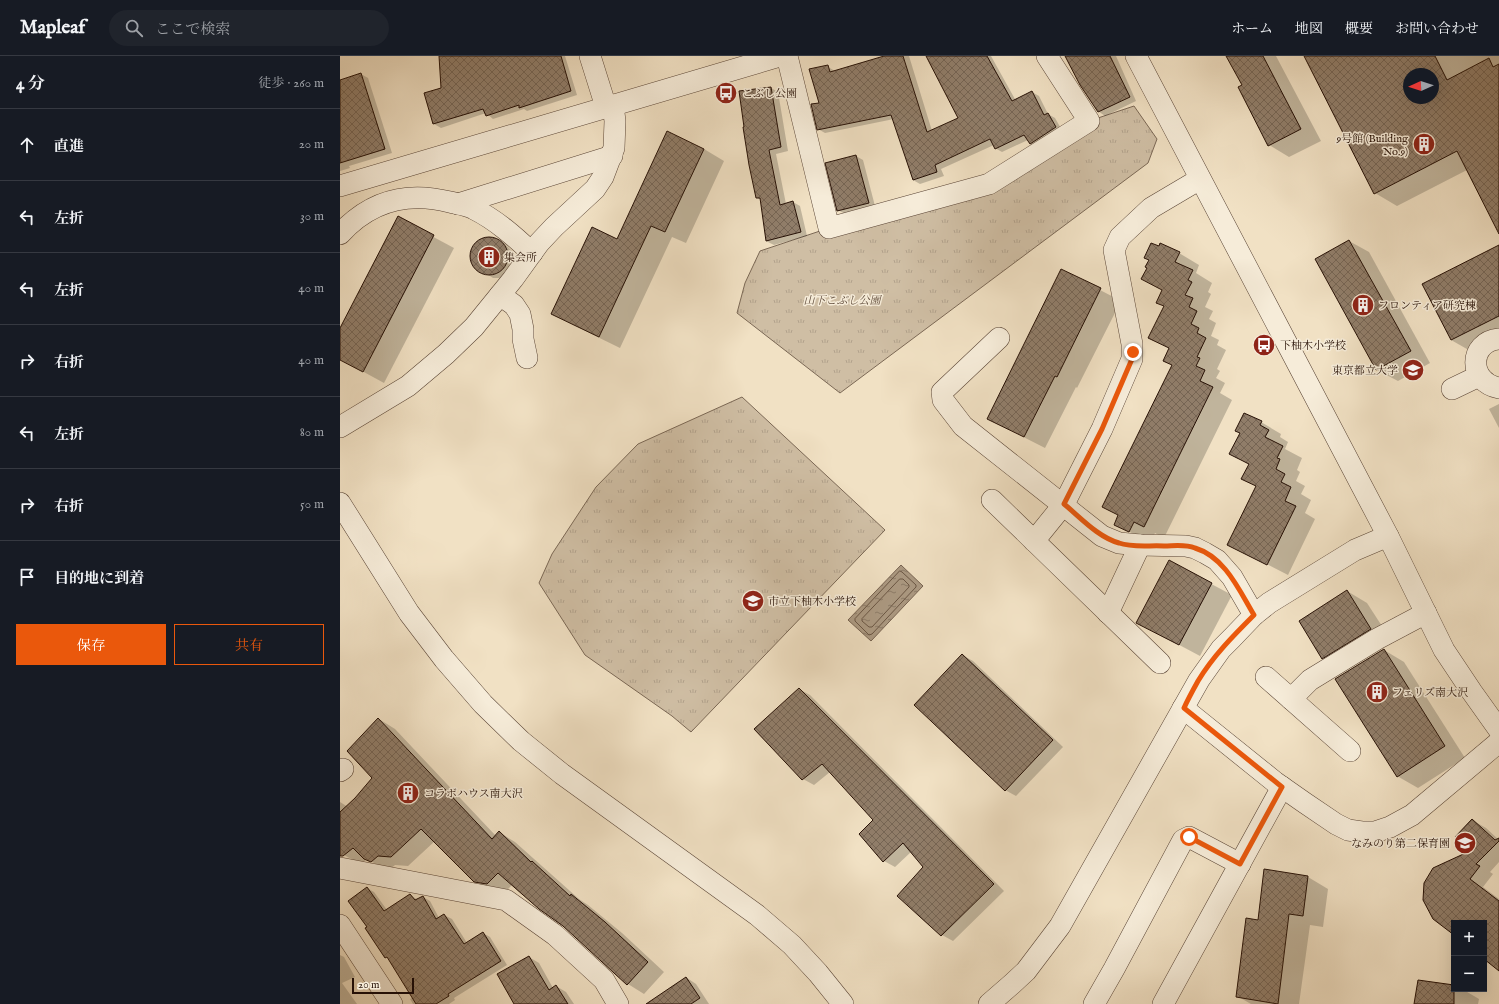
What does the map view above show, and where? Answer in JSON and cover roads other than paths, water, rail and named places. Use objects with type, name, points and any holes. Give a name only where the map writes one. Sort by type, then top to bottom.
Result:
[{"type":"street","points":[[341,425],[408,386],[422,376],[474,327],[554,227],[595,189],[603,177],[612,156],[615,142],[610,106],[590,56]]},
{"type":"street","points":[[340,186],[780,56]]},
{"type":"street","points":[[787,56],[828,228],[989,184],[1089,121],[1047,56]]},
{"type":"street","points":[[1136,56],[1388,536],[1444,650],[1499,730]]},
{"type":"street","points":[[458,204],[612,156]]},
{"type":"street","points":[[1034,541],[1064,504],[1102,429],[1132,359],[1132,344],[1114,250],[1120,237],[1151,208],[1200,179]]},
{"type":"street","points":[[340,234],[355,218],[376,206],[401,199],[434,199],[472,208],[490,218],[516,238],[532,253]]},
{"type":"street","points":[[500,295],[514,304],[520,314],[527,358]]},
{"type":"street","points":[[999,338],[942,392],[943,400],[963,426],[1064,504],[1102,536],[1119,544],[1140,546],[1186,546],[1196,548],[1217,560],[1232,577],[1254,615]]},
{"type":"street","points":[[1499,339],[1490,341],[1483,346],[1478,352],[1476,360],[1476,369],[1479,376],[1484,382],[1492,387],[1499,388]]},
{"type":"street","points":[[1452,389],[1479,376]]},
{"type":"street","points":[[992,500],[1160,663]]},
{"type":"street","points":[[340,503],[409,613],[444,659],[483,704],[522,741],[562,774],[757,915],[792,945],[818,973],[843,1004]]},
{"type":"street","points":[[989,1004],[1026,971],[1060,926],[1199,680],[1226,643],[1254,615],[1269,603],[1349,553],[1388,536]]},
{"type":"street","points":[[1108,613],[1140,546]]},
{"type":"street","points":[[1291,700],[1310,680],[1377,639],[1426,613]]},
{"type":"street","points":[[1266,677],[1350,751]]},
{"type":"street","points":[[1184,708],[1282,787],[1336,824],[1348,830],[1375,832],[1390,827],[1412,815],[1499,742]]},
{"type":"street","points":[[1163,1004],[1282,787]]},
{"type":"street","points":[[1094,1004],[1184,840],[1189,837],[1240,864]]},
{"type":"street","points":[[340,868],[506,900],[555,935],[604,980],[618,1004]]},
{"type":"street","points":[[340,925],[392,1004]]},
{"type":"water","points":[[901,565],[923,586],[871,641],[848,620]]},
{"type":"place","name":"こぶし公園","points":[[726,93]]},
{"type":"place","name":"9号館 (Building No.9)","points":[[1424,144]]},
{"type":"place","name":"集会所","points":[[489,257]]},
{"type":"place","name":"フロンティア研究棟","points":[[1363,305]]},
{"type":"place","name":"下柚木小学校","points":[[1264,345]]},
{"type":"place","name":"東京都立大学","points":[[1413,370]]},
{"type":"place","name":"市立下柚木小学校","points":[[753,601]]},
{"type":"place","name":"フェリズ南大沢","points":[[1377,692]]},
{"type":"place","name":"コラボハウス南大沢","points":[[408,793]]},
{"type":"place","name":"なみのり第二保育園","points":[[1465,843]]},
{"type":"park label","name":"山下こぶし公園","points":[[842,300]]}]
